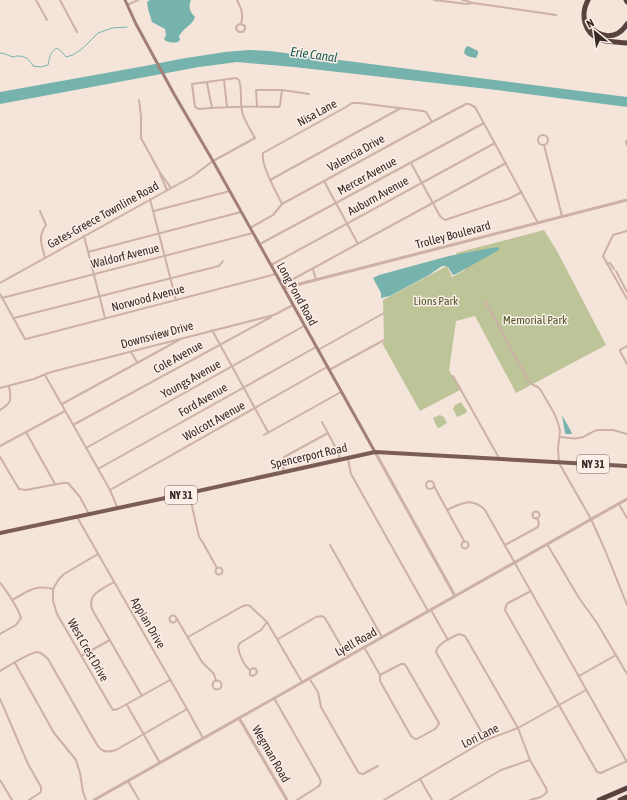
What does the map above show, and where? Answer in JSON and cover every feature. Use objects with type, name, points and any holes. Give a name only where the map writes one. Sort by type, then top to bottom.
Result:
[{"type":"highway","points":[[589,0],[586,8],[586,18],[589,26],[596,32],[605,36],[614,35],[621,31],[627,24]]},
{"type":"highway","points":[[589,0],[584,8],[585,24],[589,31],[601,40],[627,43]]},
{"type":"highway","points":[[599,800],[627,788]]},
{"type":"highway","points":[[620,800],[627,797]]},
{"type":"main road","name":"Long Pond Road","points":[[126,2],[155,60],[230,191],[375,452]]},
{"type":"main road","name":"Spencerport Road","points":[[0,533],[118,509],[375,452],[627,466]]},
{"type":"street","points":[[36,0],[47,20]]},
{"type":"street","points":[[60,0],[77,32]]},
{"type":"street","points":[[126,2],[130,0]]},
{"type":"street","points":[[126,2],[138,0]]},
{"type":"street","points":[[237,0],[242,12],[242,24],[245,28],[243,32],[238,32],[236,28],[237,25],[242,24]]},
{"type":"street","points":[[434,0],[467,4],[473,3]]},
{"type":"street","points":[[462,0],[473,3],[556,15]]},
{"type":"street","points":[[242,107],[240,80],[236,78],[192,84],[194,104],[196,108],[279,107],[282,90]]},
{"type":"street","points":[[224,80],[227,108]]},
{"type":"street","points":[[207,83],[212,108]]},
{"type":"street","points":[[257,107],[256,90],[282,90],[309,94]]},
{"type":"street","points":[[139,100],[141,138],[159,171],[171,188]]},
{"type":"street","name":"Nisa Lane","points":[[282,204],[270,180],[262,158],[263,154],[346,107],[359,103],[426,112],[432,122]]},
{"type":"street","name":"Valencia Drive","points":[[250,228],[273,215],[282,204],[464,105],[469,104],[476,107],[484,123]]},
{"type":"street","name":"Gates-Greece Townline Road","points":[[0,283],[193,176],[213,161],[255,138],[243,114],[242,107]]},
{"type":"street","points":[[270,180],[401,108]]},
{"type":"street","points":[[484,123],[538,223]]},
{"type":"street","name":"Mercer Avenue","points":[[259,245],[484,123]]},
{"type":"street","points":[[542,135],[548,140],[544,145],[539,144],[538,141],[539,137],[542,135]]},
{"type":"street","points":[[626,141],[627,145]]},
{"type":"street","name":"Auburn Avenue","points":[[270,265],[495,143]]},
{"type":"street","points":[[544,145],[562,216]]},
{"type":"street","points":[[411,163],[443,220],[447,220],[508,199],[522,192]]},
{"type":"street","points":[[286,283],[506,163]]},
{"type":"street","points":[[159,171],[167,190]]},
{"type":"street","points":[[324,181],[358,244]]},
{"type":"street","points":[[154,211],[230,191]]},
{"type":"street","points":[[150,199],[176,300]]},
{"type":"street","name":"Trolley Boulevard","points":[[284,288],[627,200]]},
{"type":"street","points":[[40,211],[46,225],[40,238],[45,258]]},
{"type":"street","points":[[88,252],[241,212]]},
{"type":"street","points":[[627,231],[613,235],[603,256],[627,299]]},
{"type":"street","name":"Waldorf Avenue","points":[[2,298],[253,233]]},
{"type":"street","points":[[84,236],[105,319]]},
{"type":"street","points":[[0,294],[14,318],[219,266],[223,261]]},
{"type":"street","points":[[607,264],[612,264],[627,292]]},
{"type":"street","points":[[313,269],[316,280]]},
{"type":"street","name":"Norwood Avenue","points":[[14,318],[26,339],[276,274]]},
{"type":"street","points":[[485,301],[529,382],[533,386],[537,386],[540,389],[554,414],[559,427],[559,462],[591,519],[627,605]]},
{"type":"street","name":"Cole Avenue","points":[[73,425],[293,305]]},
{"type":"street","name":"Ford Avenue","points":[[98,469],[243,387],[384,313]]},
{"type":"street","name":"Downsview Drive","points":[[0,388],[34,379],[59,370],[274,315]]},
{"type":"street","name":"Youngs Avenue","points":[[86,448],[304,326]]},
{"type":"street","points":[[212,330],[268,432]]},
{"type":"street","points":[[61,404],[182,338]]},
{"type":"street","name":"Wolcott Avenue","points":[[110,490],[328,368],[384,340]]},
{"type":"street","points":[[627,346],[620,351],[627,364]]},
{"type":"street","points":[[131,352],[137,362]]},
{"type":"street","points":[[45,375],[110,490],[118,509]]},
{"type":"street","points":[[453,376],[499,459]]},
{"type":"street","points":[[0,410],[11,401],[9,386]]},
{"type":"street","points":[[264,435],[341,392]]},
{"type":"street","points":[[0,446],[65,411]]},
{"type":"street","points":[[322,422],[338,452],[340,460]]},
{"type":"street","points":[[560,437],[576,439],[598,430],[613,430],[627,434]]},
{"type":"street","points":[[26,432],[55,484]]},
{"type":"street","points":[[284,472],[282,463],[284,457],[328,433]]},
{"type":"street","name":"Long Pond Road","points":[[375,452],[455,596]]},
{"type":"street","points":[[0,457],[19,489],[26,490],[68,483],[80,497],[90,515]]},
{"type":"street","points":[[347,458],[351,474],[429,610],[448,640]]},
{"type":"street","points":[[434,486],[464,541]]},
{"type":"street","points":[[189,493],[199,537],[217,568]]},
{"type":"street","name":"Lyell Road","points":[[94,800],[627,499]]},
{"type":"street","points":[[447,510],[463,502],[479,505],[487,513],[627,761],[603,772],[596,770],[505,610],[508,603],[531,591]]},
{"type":"street","points":[[619,504],[627,518]]},
{"type":"street","name":"Appian Drive","points":[[77,517],[203,738]]},
{"type":"street","points":[[505,545],[538,527],[539,523],[537,518]]},
{"type":"street","points":[[547,544],[627,674]]},
{"type":"street","points":[[330,545],[382,637]]},
{"type":"street","points":[[12,600],[36,588],[46,587],[53,589],[64,574],[98,554]]},
{"type":"street","points":[[114,582],[96,593],[90,602],[93,611],[142,696]]},
{"type":"street","points":[[0,583],[12,600],[21,618],[16,625],[0,634]]},
{"type":"street","name":"West Crest Drive","points":[[53,589],[53,601],[57,614],[112,709],[115,710],[126,705],[170,680]]},
{"type":"street","points":[[188,637],[244,605],[250,606],[267,622],[302,682]]},
{"type":"street","points":[[278,639],[316,617],[322,616],[325,618],[348,656]]},
{"type":"street","points":[[177,619],[202,662],[214,674],[216,681],[219,681],[222,685],[220,689],[217,690],[212,687],[213,682],[216,681]]},
{"type":"street","points":[[250,670],[247,668],[238,647],[240,643],[261,630],[267,622]]},
{"type":"street","points":[[486,740],[436,652],[437,647],[459,634],[465,636],[518,728],[530,760],[547,790],[544,795],[530,800]]},
{"type":"street","points":[[81,656],[110,640]]},
{"type":"street","points":[[364,647],[380,675],[382,686],[412,738],[420,738],[437,728],[439,723],[438,720],[404,664],[401,664],[380,675]]},
{"type":"street","points":[[0,671],[29,654],[36,652],[45,655],[96,743],[100,749],[105,752],[110,752],[187,709]]},
{"type":"street","points":[[579,676],[616,656]]},
{"type":"street","points":[[15,662],[54,733],[76,760],[80,773],[82,792],[86,800]]},
{"type":"street","points":[[309,678],[318,692],[321,707],[359,773],[363,774],[378,766]]},
{"type":"street","name":"Lori Lane","points":[[384,800],[486,740],[518,728],[586,690]]},
{"type":"street","points":[[274,698],[321,782],[319,786],[297,800]]},
{"type":"street","points":[[0,699],[28,764],[41,788],[41,792],[29,800]]},
{"type":"street","points":[[126,705],[160,763]]},
{"type":"street","name":"Wegman Road","points":[[239,718],[287,800]]},
{"type":"street","points":[[450,800],[501,770],[530,760]]},
{"type":"street","points":[[420,779],[432,800]]},
{"type":"street","points":[[0,780],[12,800]]},
{"type":"street","points":[[128,781],[139,800]]},
{"type":"green space","points":[[544,230],[557,251],[606,345],[516,393],[475,316],[456,321],[449,370],[460,390],[420,411],[382,343],[386,340],[384,340],[383,300],[447,266],[452,277],[465,270],[456,253]]},
{"type":"green space","points":[[461,402],[467,411],[466,413],[457,417],[453,409],[455,405]]},
{"type":"green space","points":[[440,415],[444,417],[447,423],[439,428],[437,427],[433,418]]},
{"type":"water","points":[[150,0],[191,0],[190,9],[195,17],[179,36],[180,40],[178,42],[174,43],[165,40],[165,29],[152,22],[147,2]]},
{"type":"water","points":[[467,46],[478,51],[476,58],[468,56],[464,53]]},
{"type":"water","points":[[249,50],[270,51],[627,97],[627,107],[497,90],[237,62],[199,67],[0,104],[0,92],[180,59]]},
{"type":"water","points":[[497,247],[499,250],[456,274],[453,275],[448,267],[442,266],[429,275],[390,296],[382,298],[373,278],[379,275],[449,256]]},
{"type":"water","points":[[562,415],[572,433],[571,434],[565,433]]},
{"type":"waterway","points":[[0,53],[13,57],[25,57],[33,66],[41,67],[48,65],[51,53],[57,48],[66,57],[73,55],[83,48],[98,33],[112,28],[127,27]]},
{"type":"water label","name":"Erie Canal","points":[[314,54]]},
{"type":"park label","name":"Lions Park","points":[[436,301]]},
{"type":"park label","name":"Memorial Park","points":[[535,320]]}]
